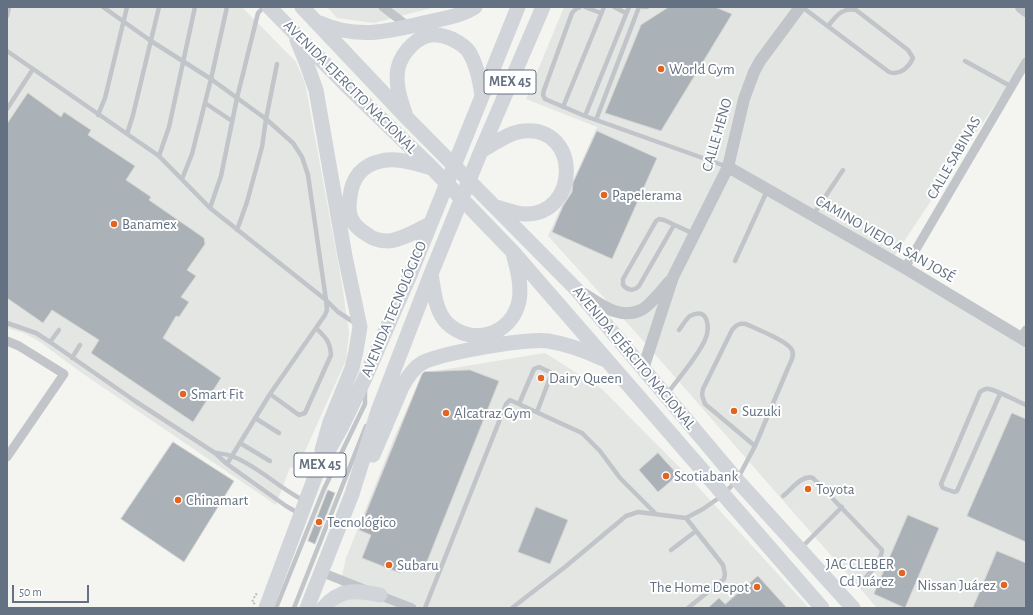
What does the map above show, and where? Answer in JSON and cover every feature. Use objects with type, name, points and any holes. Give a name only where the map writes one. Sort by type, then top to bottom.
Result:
[{"type":"main road","name":"AVENIDA EJERCITO NACIONAL","points":[[269,7],[343,82],[432,168]]},
{"type":"main road","name":"AVENIDA EJERCITO NACIONAL","points":[[302,7],[406,117]]},
{"type":"main road","points":[[316,21],[331,28],[361,33],[379,33],[460,15],[475,7]]},
{"type":"main road","name":"AVENIDA TECNOLÓGICO","points":[[258,604],[304,508],[318,469],[342,426],[365,378],[410,274],[518,7]]},
{"type":"main road","name":"AVENIDA TECNOLÓGICO","points":[[307,608],[352,494],[378,411],[430,274],[543,9]]},
{"type":"main road","points":[[293,31],[316,90],[345,256],[360,326],[352,368],[324,439],[318,469]]},
{"type":"main road","points":[[406,117],[398,90],[398,68],[401,59],[409,49],[418,40],[426,36],[437,34],[446,37],[459,43],[468,51],[479,77],[482,97]]},
{"type":"main road","name":"AVENIDA EJÉRCITO NACIONAL","points":[[406,117],[576,289],[737,480],[853,608]]},
{"type":"main road","points":[[481,152],[515,132],[525,130],[538,132],[548,136],[556,142],[563,151],[567,163],[565,185],[559,197],[548,207],[536,212],[524,214],[512,212],[495,206]]},
{"type":"main road","points":[[430,224],[400,238],[388,241],[380,240],[371,237],[358,227],[351,217],[349,203],[350,190],[355,177],[360,171],[370,164],[382,160],[392,160],[405,161],[432,168]]},
{"type":"main road","name":"AVENIDA EJÉRCITO NACIONAL","points":[[432,168],[513,252],[822,608]]},
{"type":"main road","points":[[430,274],[440,314],[447,323],[466,333],[479,336],[487,335],[496,332],[507,324],[515,312],[518,303],[520,292],[513,252]]},
{"type":"main road","points":[[352,494],[374,453],[402,387],[421,364],[449,355],[525,341],[547,341],[563,344],[588,352],[608,361]]},
{"type":"main road","points":[[323,608],[328,602],[340,594],[364,592],[380,595]]},
{"type":"street","points":[[383,7],[409,27]]},
{"type":"street","name":"CALLE HENO","points":[[643,370],[673,277],[728,167],[744,99],[754,72],[760,61],[801,7]]},
{"type":"street","points":[[1021,7],[1026,11]]},
{"type":"street","name":"CALLE SABINAS","points":[[905,268],[1026,62]]},
{"type":"street","name":"CAMINO VIEJO A SAN JOSÉ","points":[[728,167],[1024,336]]},
{"type":"street","name":"CALLE HENO","points":[[576,289],[604,307],[619,313],[630,313],[642,309],[673,277]]},
{"type":"street","points":[[7,341],[19,346],[64,374],[7,457]]},
{"type":"street","points":[[321,572],[412,608]]},
{"type":"lane","points":[[7,16],[9,7]]},
{"type":"lane","points":[[103,7],[151,41],[211,79],[266,119],[293,143],[302,157],[308,175],[327,310],[270,394],[227,464]]},
{"type":"lane","points":[[98,115],[105,98],[127,7]]},
{"type":"lane","points":[[127,134],[159,7]]},
{"type":"lane","points":[[159,156],[169,127],[196,7]]},
{"type":"lane","points":[[182,179],[192,154],[211,79],[226,7]]},
{"type":"lane","points":[[210,208],[221,176],[237,98],[258,13],[264,7]]},
{"type":"lane","points":[[580,7],[572,13],[544,90],[543,95],[545,99],[585,116],[728,167]]},
{"type":"lane","points":[[585,7],[601,13]]},
{"type":"lane","points":[[563,107],[604,7]]},
{"type":"lane","points":[[614,7],[626,13]]},
{"type":"lane","points":[[585,116],[628,7]]},
{"type":"lane","points":[[596,120],[639,7]]},
{"type":"lane","points":[[801,7],[889,72],[894,74],[901,73],[913,58],[908,50],[856,10],[846,9],[840,13],[828,26]]},
{"type":"lane","points":[[7,52],[159,156],[210,208],[326,300],[338,312],[360,326]]},
{"type":"lane","points":[[965,61],[1012,87]]},
{"type":"lane","points":[[237,230],[247,202],[262,147],[266,119],[278,64]]},
{"type":"lane","points":[[7,109],[33,69]]},
{"type":"lane","points":[[205,103],[232,121]]},
{"type":"lane","points":[[813,216],[843,170]]},
{"type":"lane","points":[[735,261],[767,189]]},
{"type":"lane","points":[[674,225],[639,286],[636,289],[631,290],[625,288],[623,285],[623,279],[656,221],[659,219],[664,220],[694,234]]},
{"type":"lane","points":[[666,396],[705,339],[708,330],[708,322],[706,317],[702,314],[695,314],[689,317],[679,330]]},
{"type":"lane","points":[[7,323],[36,333],[50,342],[134,401],[215,453],[227,464],[286,506],[304,508]]},
{"type":"lane","points":[[512,608],[565,567],[626,516],[638,512],[686,518],[703,510],[723,495],[737,480],[755,446],[788,368],[793,351],[785,343],[746,324],[740,323],[732,330],[703,389],[702,395],[705,404],[755,446]]},
{"type":"lane","points":[[270,394],[299,415],[305,413],[331,355],[331,346],[328,339],[316,328]]},
{"type":"lane","points":[[50,342],[59,330]]},
{"type":"lane","points":[[72,358],[80,345]]},
{"type":"lane","points":[[519,404],[534,369],[539,367],[550,372],[551,375],[537,412]]},
{"type":"lane","points":[[276,608],[324,489],[365,404],[365,378]]},
{"type":"lane","points":[[1000,394],[957,491],[954,492],[941,487],[980,392],[983,389],[988,389],[1000,394],[1026,405]]},
{"type":"lane","points":[[373,408],[385,393]]},
{"type":"lane","points":[[425,608],[506,404],[510,400],[582,433],[600,451],[620,478],[655,513]]},
{"type":"lane","points":[[255,418],[279,433]]},
{"type":"lane","points":[[294,608],[367,422]]},
{"type":"lane","points":[[240,443],[270,461]]},
{"type":"lane","points":[[215,453],[232,456],[242,460],[289,492],[304,508]]},
{"type":"lane","points":[[783,496],[800,481],[807,477],[811,477],[816,480],[882,550],[882,555],[860,584]]},
{"type":"lane","points":[[800,550],[842,507]]},
{"type":"lane","points":[[686,518],[723,565],[725,574],[724,579],[688,608]]},
{"type":"lane","points":[[671,550],[696,531]]},
{"type":"shaded area","points":[[7,7],[242,7],[296,62],[305,83],[342,284],[349,333],[346,360],[297,469],[290,467],[276,505],[79,371],[40,342],[24,333],[7,328]]},
{"type":"shaded area","points":[[327,7],[435,7],[374,23],[337,18]]},
{"type":"shaded area","points":[[564,7],[1017,7],[1026,13],[1026,58],[889,264],[1026,348],[1026,608],[877,608],[647,345],[548,236],[597,127],[526,99]]},
{"type":"shaded area","points":[[545,353],[602,389],[688,476],[809,608],[335,608],[346,558],[394,438],[423,373]]},
{"type":"building","name":"World Gym","points":[[669,7],[715,7],[732,14],[661,131],[605,113],[641,25]]},
{"type":"building","points":[[28,93],[61,117],[64,112],[91,130],[88,135],[135,166],[126,180],[151,197],[149,200],[204,238],[205,244],[187,270],[196,276],[181,297],[189,302],[179,317],[176,316],[163,338],[221,378],[193,422],[91,353],[99,340],[52,310],[43,323],[7,298],[7,124]]},
{"type":"building","name":"Papelerama","points":[[597,131],[657,158],[612,259],[552,232],[563,206],[572,192],[573,183]]},
{"type":"building","points":[[470,370],[499,381],[424,569],[405,561],[400,573],[362,558],[371,535],[359,530],[422,374],[424,372]]},
{"type":"building","points":[[1012,413],[1026,419],[1026,542],[967,516]]},
{"type":"building","name":"Chinamart","points":[[173,442],[234,481],[184,562],[121,519]]},
{"type":"building","points":[[658,453],[678,475],[658,492],[639,470]]},
{"type":"building","name":"Tecnológico","points":[[328,490],[335,493],[315,544],[308,541]]},
{"type":"building","points":[[536,507],[568,520],[550,564],[518,552]]},
{"type":"building","name":"JAC CLEBER Cd Juárez","points":[[908,515],[939,528],[905,608],[874,594]]},
{"type":"building","name":"Nissan Juárez","points":[[997,551],[1026,563],[1026,608],[973,608]]},
{"type":"building","name":"The Home Depot","points":[[758,576],[787,608],[708,608],[719,598],[725,604]]},
{"type":"place","name":"World Gym","points":[[661,69]]},
{"type":"place","name":"Papelerama","points":[[604,195]]},
{"type":"place","name":"Banamex","points":[[114,224]]},
{"type":"place","name":"Dairy Queen","points":[[541,378]]},
{"type":"place","name":"Smart Fit","points":[[183,394]]},
{"type":"place","name":"Suzuki","points":[[734,411]]},
{"type":"place","name":"Alcatraz Gym","points":[[446,413]]},
{"type":"place","name":"Scotiabank","points":[[666,476]]},
{"type":"place","name":"Toyota","points":[[808,489]]},
{"type":"place","name":"Chinamart","points":[[178,500]]},
{"type":"place","name":"Tecnológico","points":[[319,522]]},
{"type":"place","name":"Subaru","points":[[389,565]]},
{"type":"place","name":"JAC CLEBER Cd Juárez","points":[[902,573]]},
{"type":"place","name":"Nissan Juárez","points":[[1004,585]]},
{"type":"place","name":"The Home Depot","points":[[757,587]]}]
